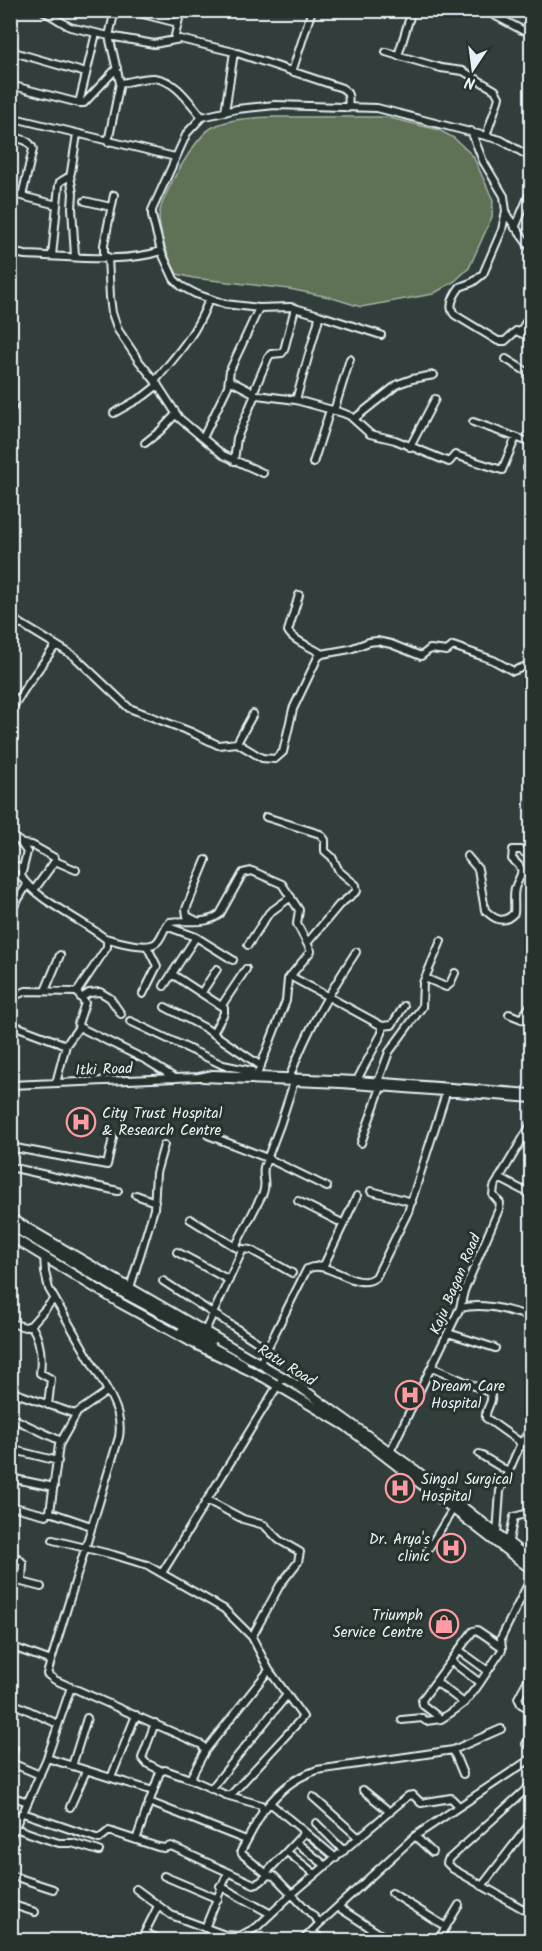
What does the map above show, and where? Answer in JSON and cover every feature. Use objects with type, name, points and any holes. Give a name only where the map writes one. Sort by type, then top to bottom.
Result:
[{"type":"main road","name":"Ratu Road","points":[[10,1218],[283,1377],[497,1534],[531,1570]]},
{"type":"main road","points":[[10,1225],[235,1357],[250,1372]]},
{"type":"main road","points":[[10,1231],[124,1300],[235,1357],[259,1363]]},
{"type":"main road","name":"Ratu Road","points":[[10,1236],[129,1308],[278,1385],[346,1426],[389,1454],[453,1509],[531,1561]]},
{"type":"street","points":[[42,10],[70,27],[109,36],[154,44],[180,39],[234,52],[342,88],[349,96],[348,108]]},
{"type":"street","points":[[57,19],[60,10]]},
{"type":"street","points":[[108,142],[120,83],[109,36],[115,10]]},
{"type":"street","points":[[126,10],[178,23]]},
{"type":"street","points":[[174,40],[181,10]]},
{"type":"street","points":[[292,72],[312,10]]},
{"type":"street","points":[[398,56],[412,10]]},
{"type":"street","points":[[492,14],[530,32]]},
{"type":"street","points":[[79,103],[96,33]]},
{"type":"street","points":[[10,51],[86,74]]},
{"type":"street","points":[[225,112],[234,52]]},
{"type":"street","points":[[386,52],[441,68],[457,69],[495,90],[499,97],[486,136]]},
{"type":"street","points":[[10,85],[79,103],[88,100],[117,68]]},
{"type":"street","points":[[120,83],[153,77],[166,81],[175,86],[202,117]]},
{"type":"street","points":[[381,335],[295,308],[259,308],[225,304],[177,283],[161,251],[152,210],[187,132],[202,117],[274,105],[377,108],[471,131],[511,145],[531,158]]},
{"type":"street","points":[[10,117],[175,157]]},
{"type":"street","points":[[471,131],[483,161],[504,196],[506,214],[502,230],[483,274],[473,282],[460,287],[451,304],[451,309],[455,315],[498,341],[506,341],[512,333],[520,332],[531,338]]},
{"type":"street","points":[[75,256],[73,193],[70,176],[77,134]]},
{"type":"street","points":[[10,136],[25,140],[33,149],[22,196]]},
{"type":"street","points":[[52,256],[60,182],[70,176]]},
{"type":"street","points":[[515,228],[531,188]]},
{"type":"street","points":[[10,193],[57,205]]},
{"type":"street","points":[[114,195],[104,246],[112,313],[118,330],[186,425],[213,447],[234,460],[263,473]]},
{"type":"street","points":[[85,201],[111,207]]},
{"type":"street","points":[[506,214],[531,250]]},
{"type":"street","points":[[10,252],[25,255],[106,257],[147,256],[161,251]]},
{"type":"street","points":[[114,413],[144,396],[157,383],[198,326],[209,298]]},
{"type":"street","points":[[203,438],[228,386],[230,370],[259,308]]},
{"type":"street","points":[[234,460],[237,438],[268,358],[271,354],[282,353],[284,350],[295,308]]},
{"type":"street","points":[[520,332],[531,312]]},
{"type":"street","points":[[296,400],[318,315]]},
{"type":"street","points":[[313,464],[350,359]]},
{"type":"street","points":[[506,359],[531,375]]},
{"type":"street","points":[[354,419],[398,384],[434,375]]},
{"type":"street","points":[[229,380],[255,394],[296,400],[343,413],[354,419],[370,434],[395,440],[449,462],[455,455],[502,470],[516,437]]},
{"type":"street","points":[[410,447],[435,399]]},
{"type":"street","points":[[145,443],[176,414]]},
{"type":"street","points":[[472,422],[531,443]]},
{"type":"street","points":[[527,468],[531,461]]},
{"type":"street","points":[[299,595],[288,631],[292,638],[322,654]]},
{"type":"street","points":[[13,619],[81,662],[129,708],[218,745],[237,743],[262,758],[280,757],[293,709],[318,657],[322,654],[350,650],[377,641],[421,656],[430,649],[444,651],[453,646],[476,656],[493,660],[513,671],[531,664]]},
{"type":"street","points":[[10,712],[56,645]]},
{"type":"street","points":[[237,743],[253,714]]},
{"type":"street","points":[[266,817],[320,834],[325,840],[325,851],[332,857],[337,868],[356,885],[357,891],[354,895],[339,905],[308,942]]},
{"type":"street","points":[[10,835],[22,844],[27,852],[21,876],[27,885],[105,938],[147,946],[156,942],[166,926],[176,921],[209,921],[220,914],[246,871],[279,881],[299,910],[299,928],[310,948],[309,954],[286,982],[286,1001],[259,1071]]},
{"type":"street","points":[[22,844],[32,845],[55,858]]},
{"type":"street","points":[[466,856],[478,869],[485,910],[500,920],[505,920],[514,914],[514,891],[522,872],[521,867],[512,859],[513,850],[521,850],[531,858]]},
{"type":"street","points":[[200,922],[187,916],[186,909],[206,860]]},
{"type":"street","points":[[34,890],[52,862],[58,861],[76,870]]},
{"type":"street","points":[[10,864],[22,869]]},
{"type":"street","points":[[10,922],[14,906],[27,885]]},
{"type":"street","points":[[248,945],[269,913],[291,897]]},
{"type":"street","points":[[166,926],[196,937],[233,960]]},
{"type":"street","points":[[164,986],[196,937]]},
{"type":"street","points":[[79,995],[108,943],[105,938]]},
{"type":"street","points":[[361,1143],[389,1052],[422,1007],[424,978],[441,941]]},
{"type":"street","points":[[143,993],[157,966],[147,946]]},
{"type":"street","points":[[235,1247],[266,1186],[263,1170],[280,1125],[308,1031],[327,996],[356,952]]},
{"type":"street","points":[[45,991],[60,955]]},
{"type":"street","points":[[202,992],[217,969]]},
{"type":"street","points":[[222,1005],[246,969]]},
{"type":"street","points":[[424,978],[446,987],[455,973]]},
{"type":"street","points":[[172,974],[222,1005],[225,1010],[213,1033]]},
{"type":"street","points":[[291,976],[382,1026],[392,1025],[404,1006]]},
{"type":"street","points":[[10,998],[23,992],[45,991],[79,995],[100,992],[108,996],[121,1014]]},
{"type":"street","points":[[56,1083],[66,1045],[79,1027],[85,1006],[84,1000],[79,995]]},
{"type":"street","points":[[521,1019],[531,1003]]},
{"type":"street","points":[[165,1007],[213,1033],[259,1071]]},
{"type":"street","points":[[509,1014],[531,1023]]},
{"type":"street","points":[[130,1021],[223,1065],[292,1079],[531,1093]]},
{"type":"street","points":[[14,1025],[66,1045]]},
{"type":"street","points":[[357,1080],[382,1033],[382,1026]]},
{"type":"street","points":[[79,1027],[146,1060],[176,1078]]},
{"type":"street","points":[[199,1077],[259,1071]]},
{"type":"street","points":[[199,1077],[212,1080],[357,1080],[447,1093],[531,1099]]},
{"type":"street","name":"Itki Road","points":[[11,1086],[199,1077]]},
{"type":"street","points":[[317,1267],[356,1280],[368,1281],[373,1280],[380,1271],[412,1202],[447,1093]]},
{"type":"street","points":[[531,1123],[499,1178],[531,1195]]},
{"type":"street","points":[[208,1135],[267,1158],[327,1187]]},
{"type":"street","points":[[10,1160],[12,1148],[106,1165],[113,1138]]},
{"type":"street","points":[[130,1288],[154,1202],[156,1173],[164,1145]]},
{"type":"street","points":[[10,1167],[118,1191]]},
{"type":"street","name":"Kaju Bagan Road","points":[[389,1454],[460,1308],[464,1292],[500,1206],[493,1195],[499,1178]]},
{"type":"street","points":[[371,1191],[412,1202]]},
{"type":"street","points":[[136,1196],[154,1202]]},
{"type":"street","points":[[259,1363],[308,1269],[324,1265],[357,1196]]},
{"type":"street","points":[[298,1201],[344,1224]]},
{"type":"street","points":[[190,1220],[242,1251]]},
{"type":"street","points":[[205,1331],[242,1251],[246,1248],[292,1274]]},
{"type":"street","points":[[177,1252],[229,1280]]},
{"type":"street","points":[[44,1256],[46,1279],[54,1299],[108,1391],[119,1415],[120,1430],[47,1674],[71,1687],[202,1745],[205,1750]]},
{"type":"street","points":[[163,1281],[268,1349]]},
{"type":"street","points":[[10,1323],[25,1327],[31,1325],[54,1299]]},
{"type":"street","points":[[460,1308],[474,1304],[531,1317]]},
{"type":"street","points":[[31,1325],[35,1331],[42,1357],[40,1373],[51,1379],[48,1405]]},
{"type":"street","points":[[448,1333],[495,1348]]},
{"type":"street","points":[[432,1367],[491,1395],[492,1400],[485,1414],[486,1418],[521,1443]]},
{"type":"street","points":[[162,1573],[283,1377]]},
{"type":"street","points":[[10,1391],[76,1413]]},
{"type":"street","points":[[50,1512],[61,1441],[76,1413],[108,1391]]},
{"type":"street","points":[[10,1417],[61,1441]]},
{"type":"street","points":[[497,1534],[498,1496],[521,1443],[531,1429]]},
{"type":"street","points":[[10,1449],[58,1461]]},
{"type":"street","points":[[479,1454],[509,1472]]},
{"type":"street","points":[[10,1478],[54,1487]]},
{"type":"street","points":[[207,1500],[243,1519],[264,1525],[279,1540],[300,1552],[298,1562],[280,1585],[252,1637]]},
{"type":"street","points":[[10,1506],[46,1515],[50,1512],[91,1526]]},
{"type":"street","points":[[424,1556],[453,1509]]},
{"type":"street","points":[[507,1546],[514,1517],[531,1512]]},
{"type":"street","points":[[53,1540],[147,1565],[224,1609],[252,1637],[269,1670],[303,1718],[230,1796]]},
{"type":"street","points":[[10,1555],[23,1563],[22,1582]]},
{"type":"street","points":[[402,1720],[421,1718],[426,1722],[441,1719],[464,1703],[502,1650],[501,1636],[531,1576]]},
{"type":"street","points":[[10,1579],[41,1587]]},
{"type":"street","points":[[441,1719],[422,1703],[475,1630],[502,1647]]},
{"type":"street","points":[[10,1646],[51,1661]]},
{"type":"street","points":[[459,1650],[488,1671]]},
{"type":"street","points":[[451,1661],[480,1683]]},
{"type":"street","points":[[190,1779],[205,1750],[269,1670]]},
{"type":"street","points":[[531,1672],[518,1698],[521,1704],[531,1710]]},
{"type":"street","points":[[436,1682],[464,1703]]},
{"type":"street","points":[[10,1838],[47,1758],[71,1687]]},
{"type":"street","points":[[211,1789],[286,1695]]},
{"type":"street","points":[[10,1702],[57,1724]]},
{"type":"street","points":[[111,1778],[136,1715]]},
{"type":"street","points":[[72,1766],[87,1718]]},
{"type":"street","points":[[155,1723],[142,1758],[146,1763],[230,1796],[261,1805],[263,1810]]},
{"type":"street","points":[[320,1923],[274,1876],[267,1874],[242,1854],[246,1840],[263,1810],[279,1791],[304,1775],[317,1770],[453,1750],[501,1729]]},
{"type":"street","points":[[526,1744],[531,1737]]},
{"type":"street","points":[[10,1746],[14,1748],[12,1758],[14,1764],[40,1775]]},
{"type":"street","points":[[453,1750],[463,1774]]},
{"type":"street","points":[[47,1758],[153,1791]]},
{"type":"street","points":[[303,1941],[415,1836],[531,1758]]},
{"type":"street","points":[[70,1807],[86,1770]]},
{"type":"street","points":[[136,1840],[162,1770]]},
{"type":"street","points":[[531,1784],[447,1863],[453,1869],[531,1914]]},
{"type":"street","points":[[363,1790],[390,1812]]},
{"type":"street","points":[[136,1889],[171,1915],[225,1935],[240,1936],[257,1927],[315,1874],[411,1795],[421,1803],[451,1798],[459,1806]]},
{"type":"street","points":[[10,1796],[28,1802]]},
{"type":"street","points":[[313,1797],[359,1838]]},
{"type":"street","points":[[149,1802],[246,1840]]},
{"type":"street","points":[[270,1803],[336,1858]]},
{"type":"street","points":[[10,1815],[21,1815],[96,1839],[102,1838],[109,1831],[164,1848],[171,1846],[254,1884],[260,1882],[305,1832]]},
{"type":"street","points":[[482,1886],[531,1821]]},
{"type":"street","points":[[316,1822],[344,1851]]},
{"type":"street","points":[[15,1828],[53,1841],[72,1843],[99,1851]]},
{"type":"street","points":[[415,1836],[432,1852]]},
{"type":"street","points":[[296,1842],[326,1866]]},
{"type":"street","points":[[287,1852],[315,1874]]},
{"type":"street","points":[[205,1928],[218,1899],[220,1886],[228,1872]]},
{"type":"street","points":[[10,1875],[53,1889]]},
{"type":"street","points":[[164,1876],[218,1899]]},
{"type":"street","points":[[220,1886],[271,1914]]},
{"type":"street","points":[[392,1893],[446,1927]]},
{"type":"street","points":[[10,1904],[35,1912]]},
{"type":"street","points":[[438,1941],[459,1905]]},
{"type":"street","points":[[141,1941],[158,1906]]},
{"type":"street","points":[[338,1906],[389,1941]]},
{"type":"street","points":[[311,1932],[324,1941]]},
{"type":"street","points":[[145,1933],[161,1941]]},
{"type":"green space","points":[[273,117],[386,117],[439,130],[454,138],[473,156],[493,200],[492,217],[469,268],[455,281],[433,294],[361,307],[329,297],[289,289],[193,278],[177,274],[165,247],[159,217],[165,196],[188,154],[213,127],[234,120]]},
{"type":"place","name":"City Trust Hospital & Research Centre","points":[[81,1122]]},
{"type":"place","name":"Dream Care Hospital","points":[[410,1395]]},
{"type":"place","name":"Singal Surgical Hospital","points":[[400,1488]]},
{"type":"place","name":"Dr. Arya's clinic","points":[[451,1548]]},
{"type":"place","name":"Triumph Service Centre","points":[[444,1624]]}]
